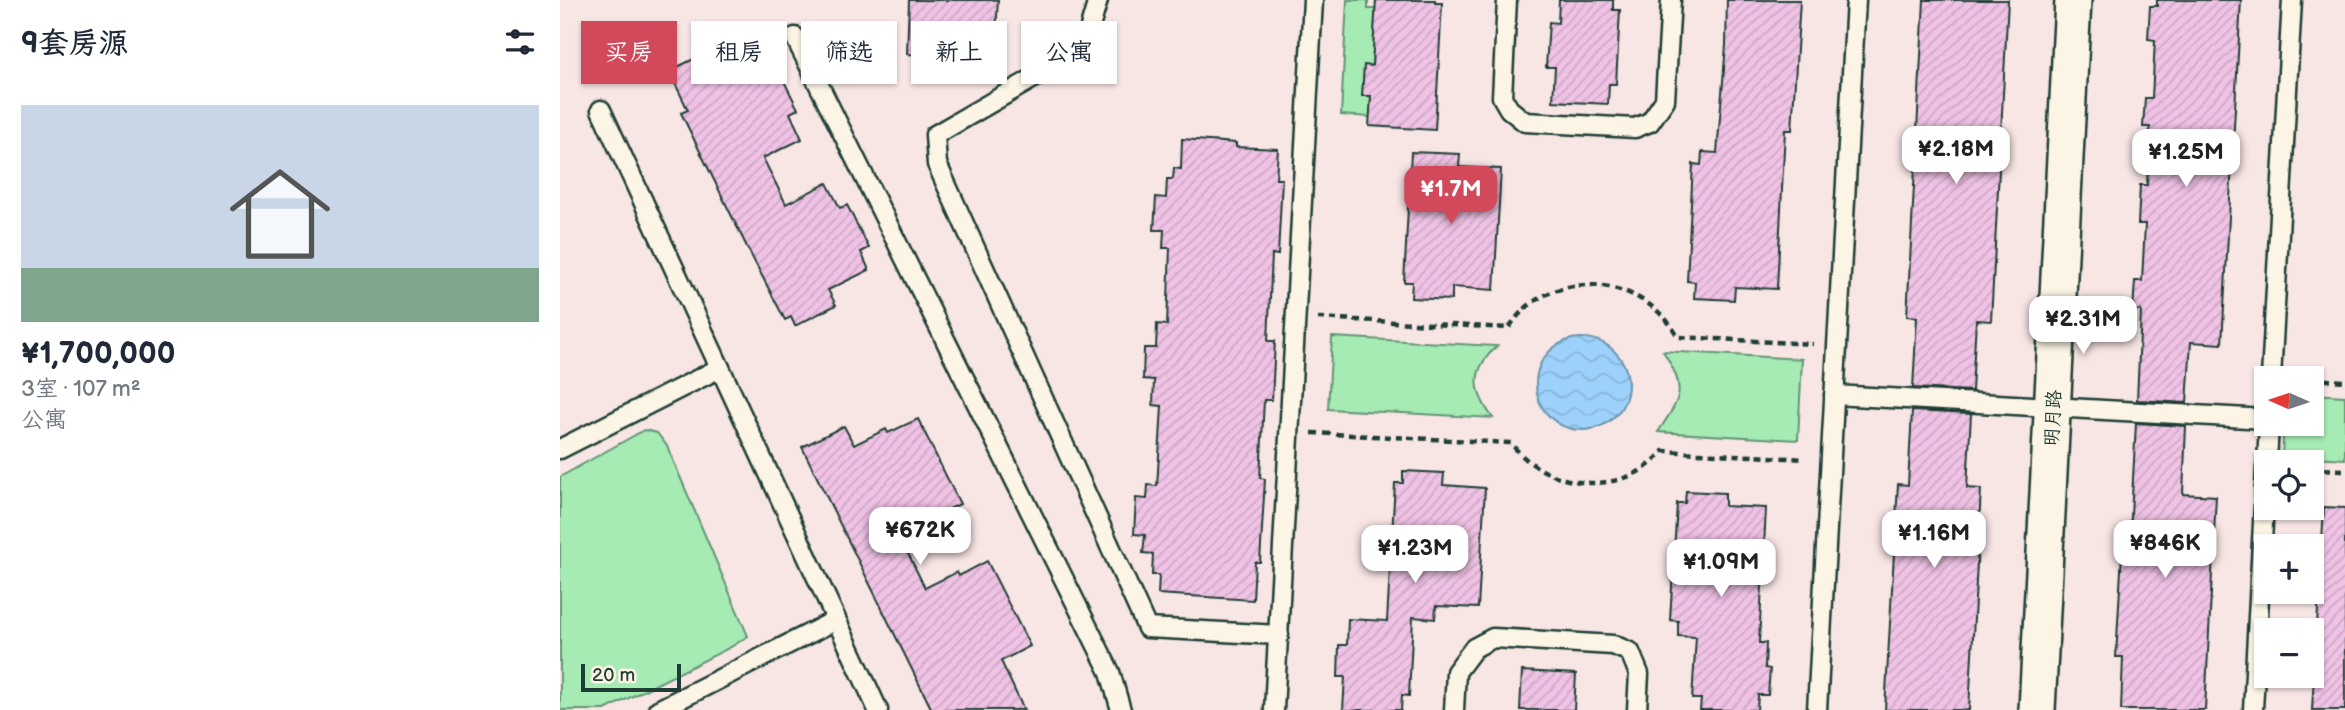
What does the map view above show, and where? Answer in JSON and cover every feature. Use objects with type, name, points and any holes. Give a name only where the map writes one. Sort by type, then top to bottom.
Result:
[{"type":"street","name":"明月路","points":[[2037,710],[2073,0]]},
{"type":"lane","points":[[1098,0],[1088,34],[1070,57],[935,135],[937,164],[1147,628],[1279,635]]},
{"type":"lane","points":[[1275,710],[1313,0]]},
{"type":"lane","points":[[1507,0],[1502,97],[1509,109],[1525,122],[1635,128],[1650,122],[1665,100],[1671,0]]},
{"type":"lane","points":[[1817,710],[1856,0]]},
{"type":"lane","points":[[2273,366],[2292,0]]},
{"type":"lane","points":[[795,37],[1110,672],[1121,710]]},
{"type":"lane","points":[[601,110],[878,710]]},
{"type":"lane","points":[[560,449],[720,368]]},
{"type":"lane","points":[[1834,395],[2254,420]]},
{"type":"lane","points":[[2253,710],[2263,520]]},
{"type":"lane","points":[[659,710],[836,620]]},
{"type":"lane","points":[[1454,710],[1456,672],[1474,648],[1493,638],[1613,645],[1630,652],[1639,674],[1637,710]]},
{"type":"path","points":[[1296,317],[1509,328],[1528,306],[1543,296],[1578,285],[1601,284],[1622,289],[1643,299],[1661,313],[1678,337],[1837,345]]},
{"type":"path","points":[[2324,380],[2345,381]]},
{"type":"path","points":[[1290,431],[1511,443],[1533,465],[1553,476],[1575,482],[1597,483],[1620,479],[1640,470],[1663,451],[1831,460]]},
{"type":"path","points":[[2324,469],[2345,470]]},
{"type":"green space","points":[[1347,0],[1368,0],[1368,9],[1376,9],[1372,66],[1364,66],[1363,96],[1374,96],[1370,117],[1341,115]]},
{"type":"green space","points":[[1332,337],[1497,346],[1482,363],[1477,380],[1481,398],[1493,418],[1328,409]]},
{"type":"green space","points":[[1663,351],[1802,359],[1798,440],[1658,432],[1679,393],[1676,375]]},
{"type":"green space","points":[[2324,395],[2345,396],[2345,459],[2324,458],[2324,450],[2282,450],[2283,436],[2324,436]]},
{"type":"green space","points":[[644,430],[657,433],[667,446],[748,636],[605,710],[560,710],[560,477]]},
{"type":"water","points":[[1573,338],[1591,338],[1608,345],[1621,358],[1628,375],[1628,393],[1621,410],[1608,423],[1591,430],[1573,430],[1556,423],[1543,410],[1536,393],[1536,375],[1543,358],[1556,345]]},
{"type":"building","points":[[909,0],[998,0],[997,21],[911,21],[911,54],[907,54]]},
{"type":"building","points":[[1376,0],[1435,0],[1435,3],[1442,3],[1435,130],[1369,126],[1371,96],[1362,96],[1364,65],[1372,66]]},
{"type":"building","points":[[1559,0],[1613,0],[1613,10],[1620,10],[1616,84],[1609,84],[1608,104],[1553,101],[1555,67],[1546,67],[1549,22],[1558,23]]},
{"type":"building","points":[[1727,0],[1800,0],[1792,130],[1785,130],[1777,289],[1735,287],[1734,300],[1694,298],[1695,282],[1687,281],[1693,164],[1701,165],[1702,152],[1717,153]]},
{"type":"building","points":[[1924,0],[2008,0],[1991,321],[1976,320],[1972,391],[1913,388],[1917,317],[1907,316]]},
{"type":"building","points":[[2157,0],[2241,0],[2222,344],[2191,342],[2187,403],[2137,400],[2141,311],[2133,310],[2135,281],[2142,281],[2145,224],[2138,224],[2140,185],[2147,185],[2150,127],[2143,127],[2145,98],[2152,98],[2155,40],[2148,39],[2150,6],[2157,6]]},
{"type":"building","points":[[691,60],[691,84],[786,84],[798,109],[790,113],[802,139],[763,158],[786,204],[827,183],[840,208],[847,205],[869,248],[861,252],[869,270],[828,290],[836,305],[795,326],[791,317],[785,320],[681,113],[688,110],[675,84],[677,67]]},
{"type":"building","points":[[1182,139],[1236,143],[1236,147],[1278,149],[1276,179],[1282,179],[1278,255],[1272,254],[1268,341],[1275,341],[1272,400],[1264,400],[1260,478],[1265,479],[1260,562],[1255,562],[1253,600],[1158,594],[1159,575],[1152,575],[1153,554],[1143,553],[1145,535],[1134,534],[1136,498],[1147,499],[1148,485],[1157,486],[1162,406],[1153,405],[1154,380],[1143,379],[1144,348],[1156,348],[1157,324],[1167,325],[1170,248],[1163,248],[1164,230],[1154,230],[1156,197],[1166,198],[1167,179],[1173,179],[1174,168],[1181,169]]},
{"type":"building","points":[[1411,152],[1460,154],[1459,167],[1501,169],[1494,290],[1452,287],[1452,300],[1411,298],[1412,282],[1404,282]]},
{"type":"building","points":[[1912,411],[1971,414],[1967,488],[1981,489],[1969,710],[1885,710],[1898,484],[1908,485]]},
{"type":"building","points":[[918,419],[960,504],[930,518],[933,523],[901,539],[925,588],[957,572],[959,576],[987,561],[1030,646],[1001,661],[1024,710],[932,710],[802,447],[844,426],[854,445],[886,429],[888,433]]},
{"type":"building","points":[[2136,423],[2186,426],[2183,494],[2216,496],[2205,710],[2121,710],[2123,657],[2116,657],[2123,535],[2130,535]]},
{"type":"building","points":[[1403,471],[1444,473],[1443,485],[1485,488],[1478,608],[1436,606],[1435,619],[1413,617],[1409,696],[1402,695],[1401,710],[1343,710],[1345,677],[1338,677],[1339,645],[1347,645],[1348,619],[1387,621],[1395,483],[1403,483]]},
{"type":"building","points":[[1686,491],[1725,493],[1725,506],[1766,508],[1759,643],[1766,643],[1765,668],[1770,669],[1768,695],[1758,695],[1757,710],[1700,710],[1701,699],[1692,699],[1696,637],[1678,636],[1678,621],[1670,620],[1677,503],[1685,503]]},
{"type":"building","points":[[2324,507],[2345,508],[2345,710],[2312,710],[2313,688],[2324,688],[2324,618],[2317,618],[2318,604],[2324,604]]},
{"type":"building","points":[[1522,671],[1576,674],[1574,710],[1520,710]]}]
